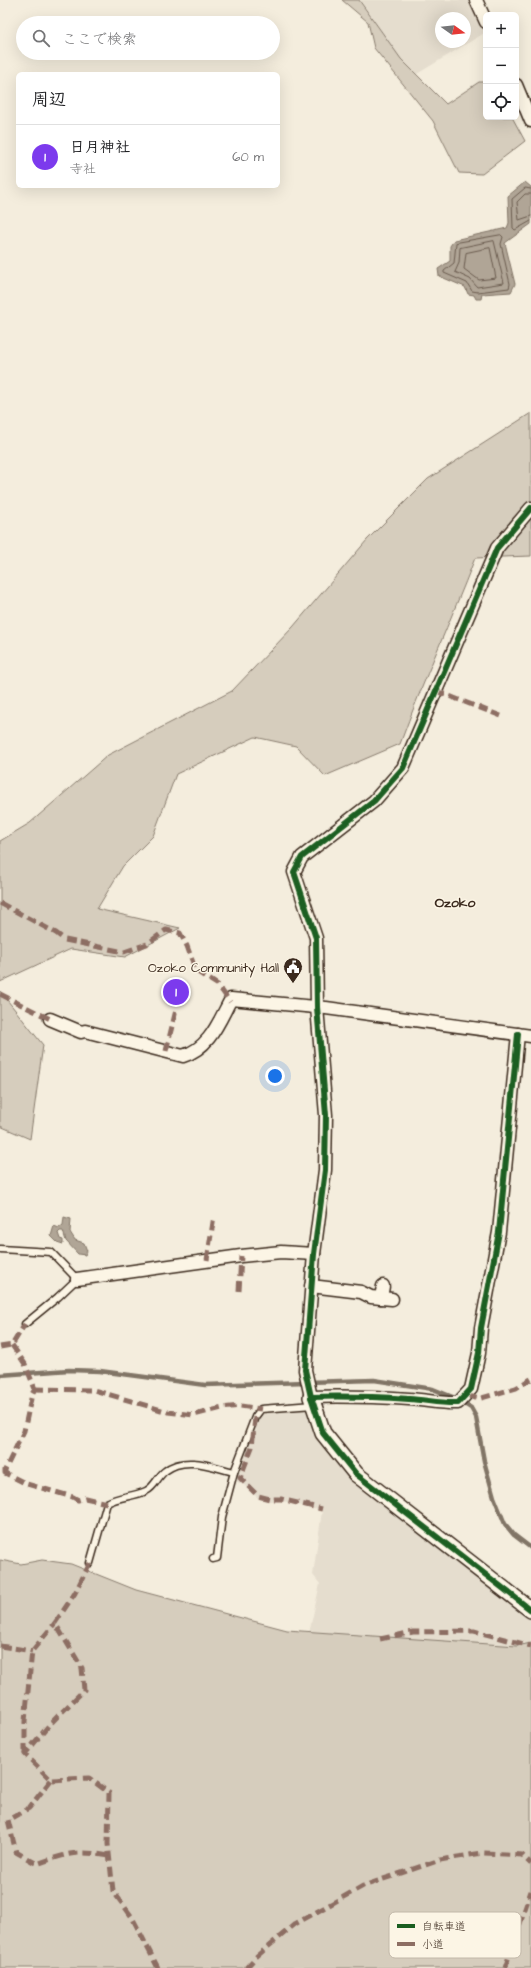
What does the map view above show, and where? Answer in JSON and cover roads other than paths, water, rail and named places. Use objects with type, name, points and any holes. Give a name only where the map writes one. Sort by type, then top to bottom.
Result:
[{"type":"street","points":[[476,0],[483,15]]},
{"type":"street","points":[[519,92],[531,121]]},
{"type":"street","points":[[531,508],[497,548],[403,768],[374,802],[302,857],[294,872],[316,938],[317,1007],[326,1115],[325,1170],[314,1254],[305,1370],[323,1433],[356,1474],[531,1610]]},
{"type":"street","points":[[50,1019],[81,1032],[86,1031],[184,1056],[212,1037],[231,999],[317,1007],[531,1036]]},
{"type":"street","points":[[313,1401],[365,1396],[418,1400],[446,1404],[458,1403],[470,1389],[479,1353],[499,1232],[518,1034]]},
{"type":"street","points":[[77,1279],[254,1254],[281,1252],[314,1254]]},
{"type":"street","points":[[311,1286],[361,1292],[386,1299],[383,1286]]},
{"type":"lane","points":[[0,1249],[51,1252],[77,1279],[25,1324]]},
{"type":"lane","points":[[213,1559],[217,1558],[222,1517],[234,1472],[255,1417],[261,1409],[313,1401]]},
{"type":"lane","points":[[90,1563],[107,1503],[120,1498],[146,1492],[153,1487],[166,1470],[180,1464],[199,1463],[234,1472]]},
{"type":"water","points":[[525,182],[531,187],[531,224],[505,243],[515,284],[511,292],[482,294],[481,299],[476,299],[474,295],[468,294],[465,287],[439,276],[438,269],[450,261],[450,246],[454,240],[507,228],[509,223],[508,196]]},
{"type":"water","points":[[64,1217],[71,1219],[70,1232],[75,1240],[84,1243],[87,1251],[85,1255],[78,1254],[66,1241],[63,1231],[58,1233],[60,1239],[63,1240],[63,1244],[57,1242],[51,1236],[54,1226],[59,1228],[63,1225]]},
{"type":"waterway","points":[[0,1375],[69,1370],[100,1371],[205,1385],[374,1380],[433,1389],[455,1398],[471,1408],[476,1417],[484,1461],[494,1497],[505,1524],[514,1535],[531,1548]]},
{"type":"place","name":"Ozoko Community Hall","points":[[293,984]]},
{"type":"place","name":"日月神社","points":[[176,992]]},
{"type":"district","name":"Ozoko","points":[[455,902]]}]
